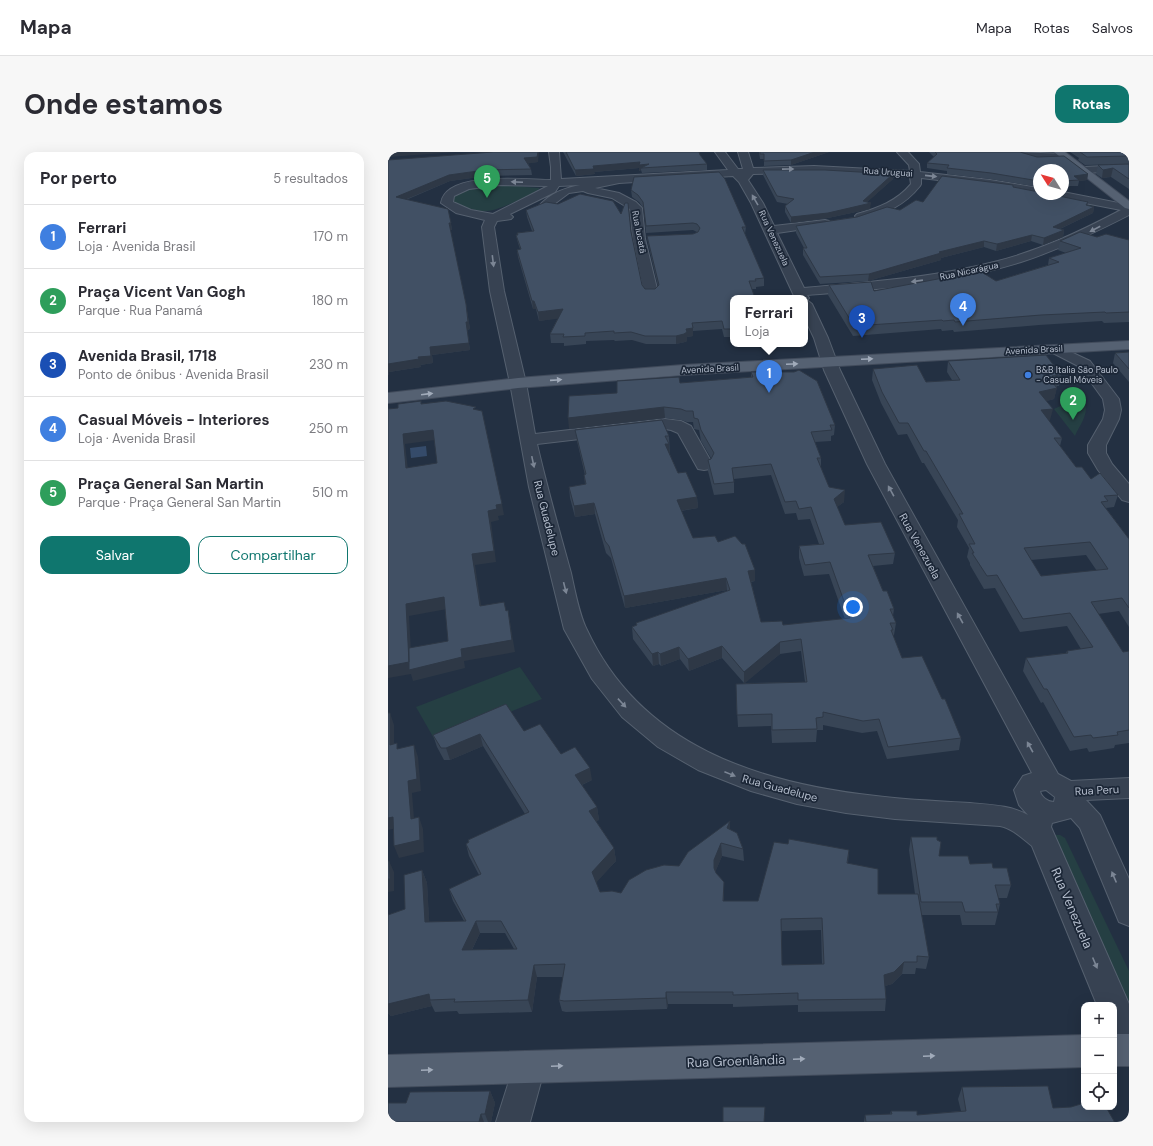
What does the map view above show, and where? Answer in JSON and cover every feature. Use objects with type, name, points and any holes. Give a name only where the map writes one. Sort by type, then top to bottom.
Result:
[{"type":"main road","points":[[1062,154],[1129,208]]},
{"type":"main road","name":"Avenida Brasil","points":[[388,384],[683,370],[1046,336],[1129,331]]},
{"type":"main road","points":[[1046,336],[1056,349]]},
{"type":"main road","name":"Avenida Brasil","points":[[827,356],[1056,349],[1129,345]]},
{"type":"main road","name":"Avenida Brasil","points":[[388,398],[516,377]]},
{"type":"main road","points":[[1117,1050],[1129,1050]]},
{"type":"main road","name":"Rua Groenlândia","points":[[388,1071],[1081,1051]]},
{"type":"street","points":[[554,152],[557,175],[556,182],[551,190],[544,194],[495,217],[473,214],[451,207],[446,203],[446,197],[449,193],[478,183],[556,182],[609,185],[698,174],[743,174]]},
{"type":"street","name":"Rua Venezuela","points":[[720,152],[727,163],[743,174],[801,295]]},
{"type":"street","name":"Rua Venezuela","points":[[743,152],[748,166],[743,174]]},
{"type":"street","points":[[850,219],[885,208],[899,202],[910,194],[916,184],[914,164],[902,152]]},
{"type":"street","points":[[1020,152],[1046,156],[1062,154]]},
{"type":"street","points":[[698,174],[727,163]]},
{"type":"street","points":[[1083,170],[1129,168]]},
{"type":"street","name":"Rua Uruguai","points":[[743,174],[800,169],[843,170],[915,174],[1033,190]]},
{"type":"street","name":"Rua Iucatã","points":[[495,217],[532,212],[550,204],[560,194],[576,188],[609,185],[636,208],[639,239],[651,293]]},
{"type":"street","points":[[1069,197],[1129,208]]},
{"type":"street","name":"Rua Nicarágua","points":[[808,297],[946,276],[997,265],[1054,247],[1089,232],[1129,208]]},
{"type":"street","name":"Rua Guadelupe","points":[[495,217],[489,222],[488,227],[497,291],[540,495],[575,629],[584,650],[600,675],[621,702],[643,723],[669,742],[712,766],[753,783],[803,796],[871,807],[1010,818],[1043,840]]},
{"type":"street","points":[[770,230],[836,222]]},
{"type":"street","points":[[639,239],[654,238]]},
{"type":"street","name":"Rua Venezuela","points":[[808,311],[876,464],[1061,790],[1091,822],[1129,913]]},
{"type":"street","points":[[1085,364],[1099,346]]},
{"type":"street","points":[[1056,349],[1085,364],[1110,399],[1112,410],[1111,419],[1097,445],[1097,453],[1104,466],[1129,496]]},
{"type":"street","points":[[528,440],[665,424],[675,425],[685,430],[704,465]]},
{"type":"street","name":"Rua Peru","points":[[1061,790],[1129,788]]},
{"type":"street","name":"Rua Guadelupe","points":[[955,813],[1038,808],[1053,812],[1060,811],[1068,804],[1061,790]]},
{"type":"street","name":"Rua Venezuela","points":[[1038,808],[1038,827],[1112,1002]]},
{"type":"street","points":[[1117,1013],[1129,1033]]},
{"type":"street","points":[[513,1122],[529,1067]]},
{"type":"green space","points":[[483,185],[513,185],[540,188],[515,202],[488,211],[475,210],[454,204],[452,197],[460,191]]},
{"type":"green space","points":[[1084,400],[1086,405],[1085,414],[1075,436],[1054,409],[1071,401]]},
{"type":"green space","points":[[520,667],[542,699],[436,742],[416,707]]},
{"type":"green space","points":[[1060,835],[1065,838],[1129,971],[1129,1004],[1055,847],[1053,836]]},
{"type":"water","points":[[426,446],[427,456],[411,458],[410,448]]},
{"type":"building","points":[[493,152],[538,152],[537,157],[524,158],[531,169],[485,170],[449,175],[396,197],[448,209],[451,223],[449,223],[466,304],[468,322],[466,322],[469,343],[430,347],[431,356],[418,357],[419,359],[388,364],[388,160]]},
{"type":"building","points":[[566,152],[699,152],[707,164],[641,168],[649,164],[639,165],[640,162],[593,166],[594,169],[575,170]]},
{"type":"building","points":[[760,152],[815,152],[791,160],[764,161],[764,154],[760,154]]},
{"type":"building","points":[[935,152],[1020,152],[1037,157],[1064,156],[1088,174],[1074,176],[1079,180],[1069,181],[1069,164],[1033,164],[1033,180],[947,168],[949,165],[927,163],[937,154]]},
{"type":"building","points":[[1080,152],[1129,152],[1129,156],[1087,157]]},
{"type":"building","points":[[1129,164],[1129,179],[1113,168],[1103,170],[1098,165]]},
{"type":"building","points":[[763,170],[825,170],[893,174],[863,201],[871,203],[828,213],[791,217],[785,206],[794,199],[777,196]]},
{"type":"building","points":[[719,172],[725,179],[746,227],[742,227],[764,278],[755,279],[756,281],[749,281],[754,295],[730,295],[730,329],[724,329],[722,321],[692,323],[693,328],[686,329],[687,332],[676,336],[645,336],[631,332],[614,333],[614,331],[585,333],[585,336],[563,337],[564,334],[550,334],[563,309],[538,312],[534,301],[532,301],[517,250],[521,249],[516,235],[518,235],[517,233],[534,231],[526,210],[546,202],[558,204],[580,194],[613,201],[621,214],[625,203],[628,203],[631,232],[642,285],[645,289],[655,289],[659,285],[647,236],[693,234],[698,232],[700,228],[697,224],[693,223],[646,226],[643,202],[638,195],[631,190],[634,177]]},
{"type":"building","points":[[942,176],[1013,185],[1013,187],[1033,191],[1033,200],[1069,200],[1069,198],[1088,202],[1086,205],[1094,207],[1053,227],[1064,230],[1044,238],[1032,235],[997,244],[984,241],[939,252],[941,253],[869,274],[820,277],[803,248],[807,248],[796,226],[857,217],[887,207],[900,210],[916,200],[923,202]]},
{"type":"building","points":[[1080,232],[1097,237],[1106,234],[1129,240],[1129,312],[1041,315],[955,322],[954,320],[942,320],[854,326],[829,285],[871,282],[874,291],[980,271],[996,281],[1059,262],[1049,258],[1081,248],[1060,241]]},
{"type":"building","points":[[1129,352],[1129,369],[1115,353]]},
{"type":"building","points":[[1046,355],[1061,375],[1052,376],[1058,382],[1053,383],[1057,388],[1039,392],[1053,409],[1041,410],[1062,438],[1054,438],[1076,467],[1082,467],[1091,479],[1100,473],[1118,495],[1104,496],[1108,501],[1101,502],[1129,539],[1129,608],[1122,598],[1091,602],[1123,652],[1129,651],[1129,730],[1117,732],[1118,735],[1093,738],[1091,735],[1074,737],[1047,689],[1044,689],[1026,658],[1068,653],[1067,651],[1093,647],[1070,613],[1023,619],[997,575],[987,576],[972,553],[974,553],[969,544],[975,544],[959,514],[963,514],[908,423],[899,423],[882,392],[873,369],[917,365],[926,382],[960,380],[948,361]],"holes":[[[1090,542],[1108,569],[1041,576],[1024,548]]]},
{"type":"building","points":[[799,370],[817,381],[835,425],[830,425],[832,430],[811,432],[821,458],[817,458],[829,487],[845,490],[834,499],[845,525],[881,522],[895,553],[868,555],[883,591],[887,591],[894,609],[890,609],[896,623],[890,623],[893,630],[891,630],[902,658],[922,656],[942,699],[945,699],[961,738],[888,747],[879,719],[863,721],[823,712],[823,717],[816,718],[817,729],[772,730],[772,714],[737,715],[736,684],[807,682],[801,639],[780,642],[744,672],[722,646],[688,659],[679,647],[660,654],[658,652],[652,654],[632,627],[637,625],[636,623],[730,590],[726,578],[624,596],[594,503],[574,506],[569,487],[586,484],[584,475],[586,474],[575,430],[662,420],[669,436],[665,436],[669,444],[665,444],[678,473],[686,472],[697,497],[677,500],[693,538],[715,536],[718,542],[735,536],[742,544],[745,544],[755,570],[748,571],[761,622],[782,621],[783,625],[850,618],[830,562],[805,565],[799,546],[824,544],[811,507],[799,509],[796,501],[785,502],[771,464],[732,468],[734,482],[714,484],[708,460],[711,459],[714,453],[701,430],[698,419],[694,418],[693,411],[664,407],[568,418],[569,396],[617,393],[617,381],[679,377],[680,383],[753,377],[751,372],[794,372]]},
{"type":"building","points":[[421,401],[421,404],[446,401],[476,407],[473,409],[482,411],[502,504],[496,505],[497,509],[488,511],[494,551],[472,554],[480,606],[504,602],[506,611],[508,610],[512,640],[461,649],[462,657],[409,670],[409,662],[388,666],[388,409],[398,408],[398,404]],"holes":[[[433,430],[437,463],[406,468],[403,434]],[[444,597],[448,641],[409,648],[409,662],[406,604]]]},
{"type":"building","points":[[506,704],[524,731],[540,724],[561,754],[575,747],[590,768],[575,775],[597,807],[589,811],[614,848],[592,872],[600,892],[612,891],[621,893],[629,880],[646,870],[664,865],[679,866],[688,852],[730,821],[727,828],[737,833],[743,849],[721,843],[714,860],[714,868],[716,873],[724,882],[723,901],[758,901],[774,842],[788,844],[789,839],[849,850],[847,863],[878,869],[878,894],[918,894],[929,957],[917,956],[917,962],[904,962],[894,972],[884,975],[886,999],[798,1000],[798,993],[733,995],[733,992],[666,992],[666,998],[564,1001],[559,1000],[565,964],[534,965],[528,1000],[454,1002],[455,999],[430,1000],[429,994],[388,1004],[388,915],[405,909],[404,875],[422,870],[425,922],[466,921],[449,889],[481,874],[466,844],[469,842],[468,840],[529,812],[480,734],[446,748],[441,748],[433,735]],"holes":[[[822,918],[824,964],[782,965],[781,919]],[[476,921],[501,921],[517,949],[462,950]]]},
{"type":"building","points":[[388,713],[390,713],[390,745],[397,743],[397,749],[414,745],[417,779],[408,781],[411,819],[419,817],[420,840],[394,846],[393,817],[388,818]]},
{"type":"building","points":[[911,837],[937,837],[937,840],[941,842],[939,856],[968,856],[970,864],[992,863],[993,868],[1007,868],[1011,885],[995,885],[1000,904],[996,904],[998,912],[965,912],[962,902],[921,902]]},
{"type":"building","points":[[389,861],[390,879],[388,879]]},
{"type":"building","points":[[1048,1086],[1053,1108],[1071,1107],[1081,1104],[1081,1110],[1108,1110],[1114,1122],[866,1122],[865,1115],[892,1114],[891,1111],[917,1111],[917,1115],[966,1111],[962,1087]]},
{"type":"building","points":[[490,1091],[485,1114],[481,1114],[479,1122],[388,1122],[388,1103],[406,1103],[410,1092]]},
{"type":"building","points":[[723,1107],[765,1107],[764,1122],[723,1122]]},
{"type":"place","name":"Praça General San Martin","points":[[487,198]]},
{"type":"place","name":"Casual Móveis - Interiores","points":[[963,326]]},
{"type":"place","name":"Avenida Brasil, 1718","points":[[862,338]]},
{"type":"place","name":"B&B Italia São Paulo - Casual Móveis","points":[[1028,375]]},
{"type":"place","name":"Ferrari","points":[[769,393]]},
{"type":"place","name":"Praça Vicent Van Gogh","points":[[1073,420]]}]
